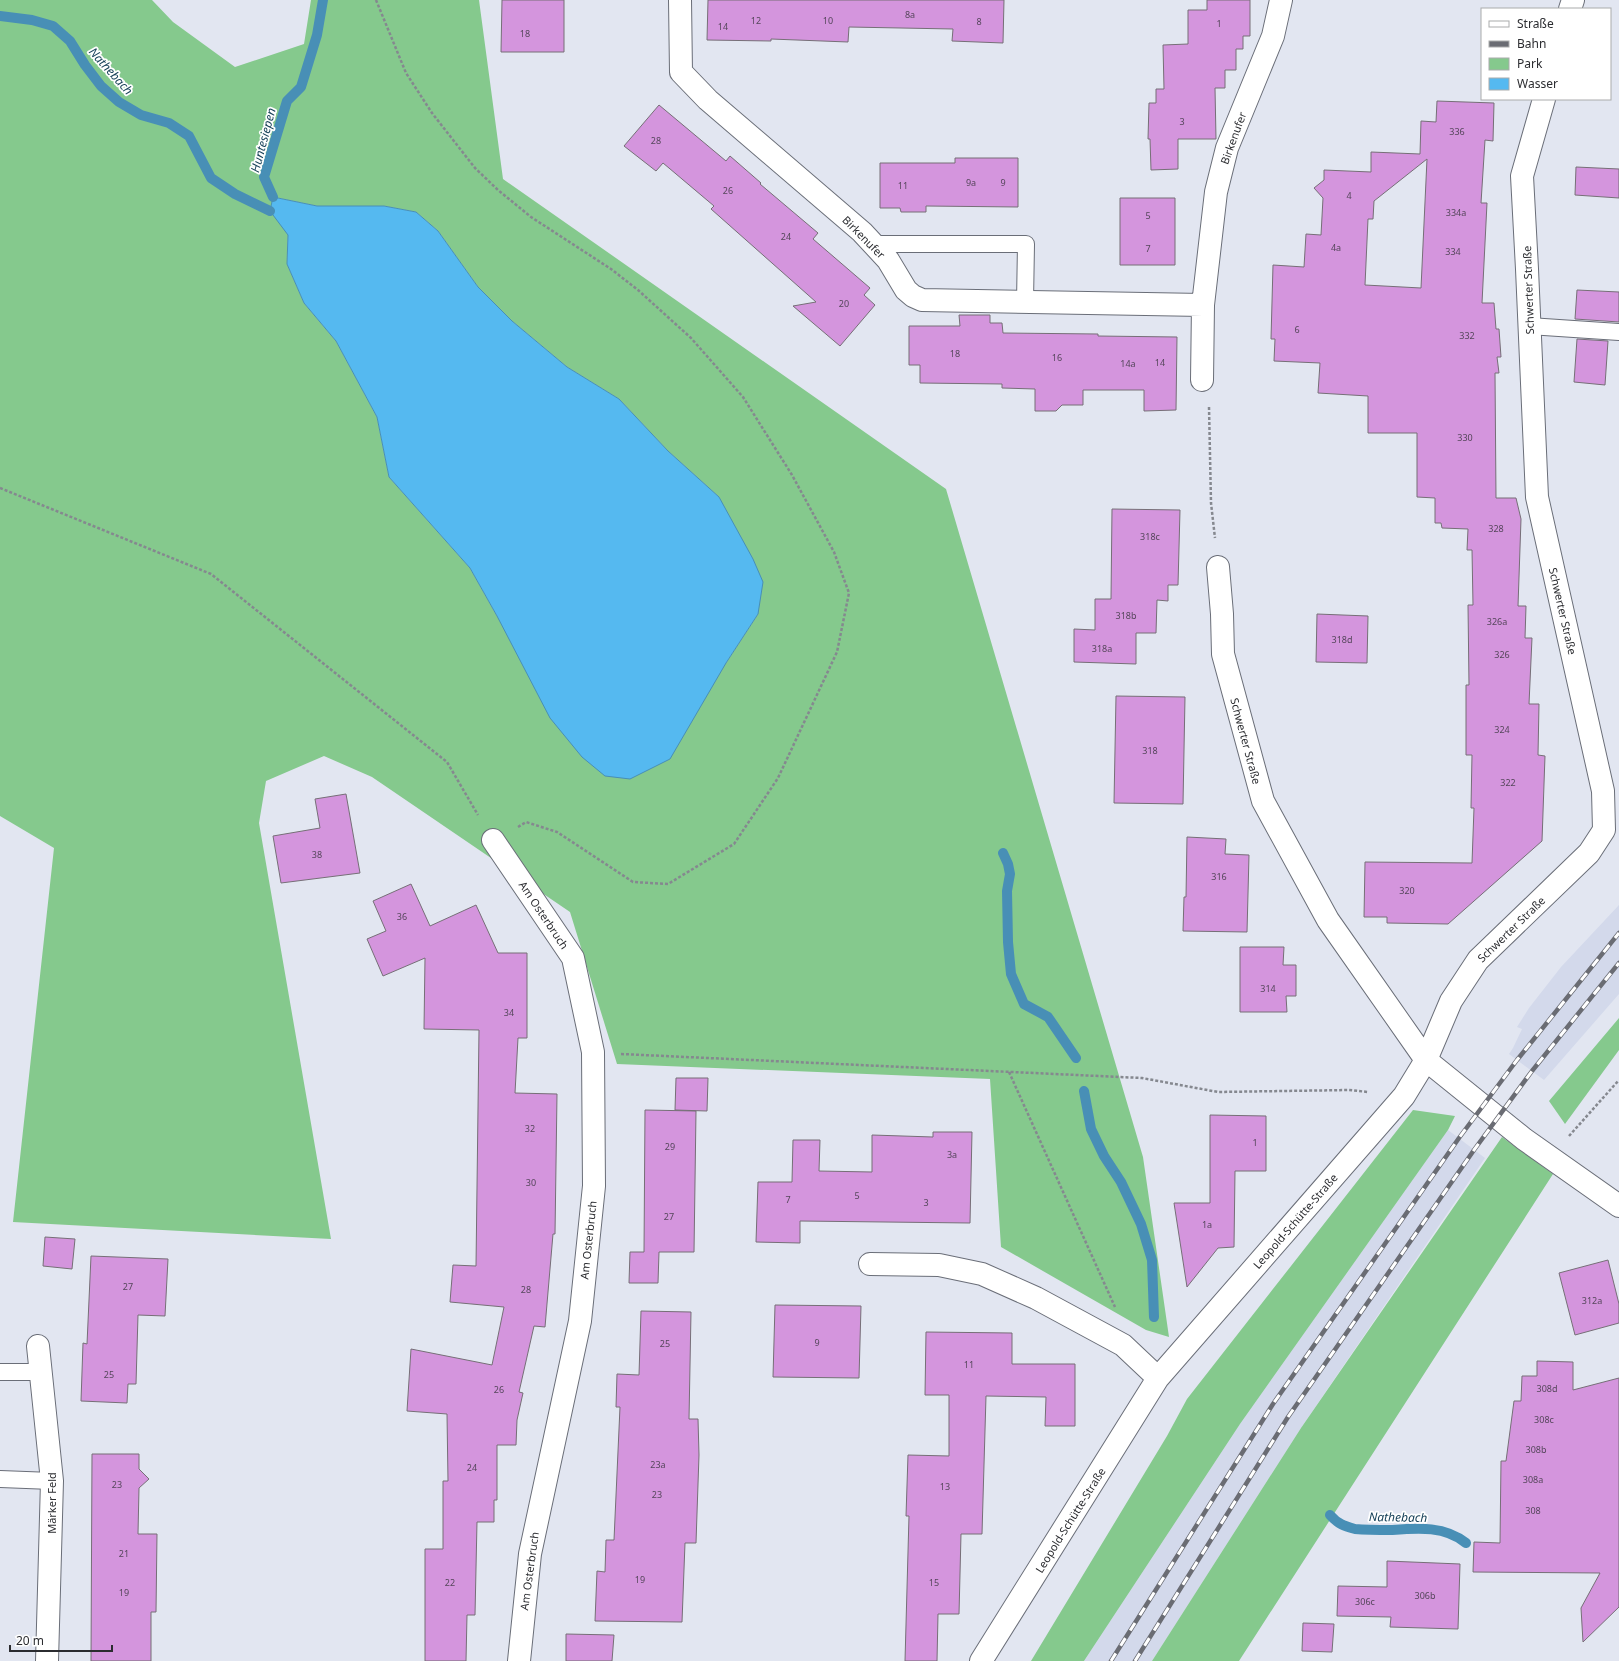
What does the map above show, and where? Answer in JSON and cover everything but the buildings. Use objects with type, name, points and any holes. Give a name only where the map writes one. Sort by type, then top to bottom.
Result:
[{"type":"street","name":"Birkenufer","points":[[680,0],[681,72],[708,100],[862,232],[888,260],[906,290],[913,296],[922,300],[1203,305]]},
{"type":"street","name":"Birkenufer","points":[[1202,380],[1203,305],[1216,192],[1227,148],[1273,36],[1281,0]]},
{"type":"street","name":"Schwerter Straße","points":[[1426,1060],[1451,1001],[1478,960],[1589,853],[1604,830],[1603,791],[1537,497],[1522,176],[1544,100]]},
{"type":"street","name":"Schwerter Straße","points":[[1218,567],[1222,614],[1223,654],[1263,801],[1328,920],[1426,1060],[1524,1139],[1619,1206]]},
{"type":"street","name":"Am Osterbruch","points":[[493,840],[573,958],[593,1052],[594,1186],[580,1321],[530,1554],[519,1661]]},
{"type":"street","name":"Leopold-Schütte-Straße","points":[[981,1661],[1158,1378],[1404,1096],[1426,1060]]},
{"type":"street","points":[[870,1264],[939,1265],[982,1274],[1036,1298],[1123,1345],[1158,1378]]},
{"type":"street","name":"Märker Feld","points":[[38,1346],[52,1481],[48,1661]]},
{"type":"lane","points":[[874,244],[1026,244],[1025,302]]},
{"type":"lane","points":[[1529,326],[1619,332]]},
{"type":"lane","points":[[0,1372],[40,1372]]},
{"type":"lane","points":[[0,1479],[52,1481]]},
{"type":"path","points":[[0,488],[211,574],[447,762],[493,840],[526,822],[557,832],[633,882],[668,884],[734,844],[778,778],[837,652],[849,593],[834,552],[792,474],[743,397],[691,338],[638,290],[612,269],[531,217],[498,190],[475,168],[432,113],[406,73],[376,0]]},
{"type":"path","points":[[1202,380],[1209,393],[1211,503],[1218,567]]},
{"type":"path","points":[[593,1052],[1142,1078],[1218,1092],[1349,1090],[1404,1096]]},
{"type":"path","points":[[1009,1072],[1121,1320],[1123,1345]]},
{"type":"path","points":[[1550,1157],[1619,1080]]},
{"type":"shaded area","points":[[1619,905],[1619,994],[1544,1080],[1509,1054],[1522,1029],[1517,1027],[1529,1008],[1561,967]]},
{"type":"shaded area","points":[[1448,1130],[1485,1158],[1301,1428],[1152,1661],[1084,1661],[1240,1424]]},
{"type":"green space","points":[[0,0],[152,0],[173,22],[235,67],[304,44],[311,0],[479,0],[503,179],[946,489],[1143,1157],[1169,1337],[1146,1330],[1001,1247],[990,1079],[617,1064],[570,912],[372,777],[324,756],[266,781],[259,823],[331,1239],[13,1222],[54,848],[0,816]],"holes":[[[273,197],[317,206],[384,206],[416,212],[438,231],[478,287],[512,321],[567,367],[619,399],[668,451],[719,497],[758,614],[726,663],[497,616],[470,568],[389,477],[377,417],[336,341],[304,303],[287,264],[288,235]]]},
{"type":"green space","points":[[1619,1018],[1619,1050],[1565,1124],[1549,1101]]},
{"type":"green space","points":[[1413,1110],[1455,1116],[1448,1130],[1240,1424],[1084,1661],[1031,1661],[1167,1436],[1187,1399]]},
{"type":"green space","points":[[1502,1137],[1553,1174],[1239,1661],[1152,1661],[1301,1428]]},
{"type":"water","points":[[273,197],[317,206],[384,206],[416,212],[438,231],[478,287],[512,321],[567,367],[619,399],[668,451],[719,497],[753,559],[763,582],[758,614],[726,663],[670,759],[630,779],[605,776],[582,757],[550,718],[497,616],[470,568],[389,477],[377,417],[336,341],[304,303],[287,264],[288,235],[270,211]]},
{"type":"waterway","name":"Huntesiepen","points":[[273,197],[264,177],[287,101],[301,87],[317,35],[323,0]]},
{"type":"waterway","name":"Nathebach","points":[[0,16],[32,20],[53,26],[70,41],[85,65],[101,86],[119,102],[141,115],[169,123],[189,136],[211,178],[235,194],[270,211]]},
{"type":"waterway","points":[[1003,853],[1008,864],[1010,874],[1007,891],[1008,942],[1011,974],[1024,1004],[1048,1017],[1076,1058]]},
{"type":"waterway","points":[[1084,1091],[1091,1129],[1104,1156],[1121,1182],[1141,1224],[1152,1260],[1154,1317]]},
{"type":"waterway","name":"Nathebach","points":[[1330,1515],[1341,1524],[1355,1529],[1431,1529],[1458,1537],[1466,1543]]},
{"type":"railway","points":[[1111,1661],[1273,1404],[1459,1138],[1517,1060],[1619,933]]},
{"type":"railway","points":[[1135,1661],[1288,1417],[1474,1150],[1532,1071],[1619,963]]}]
